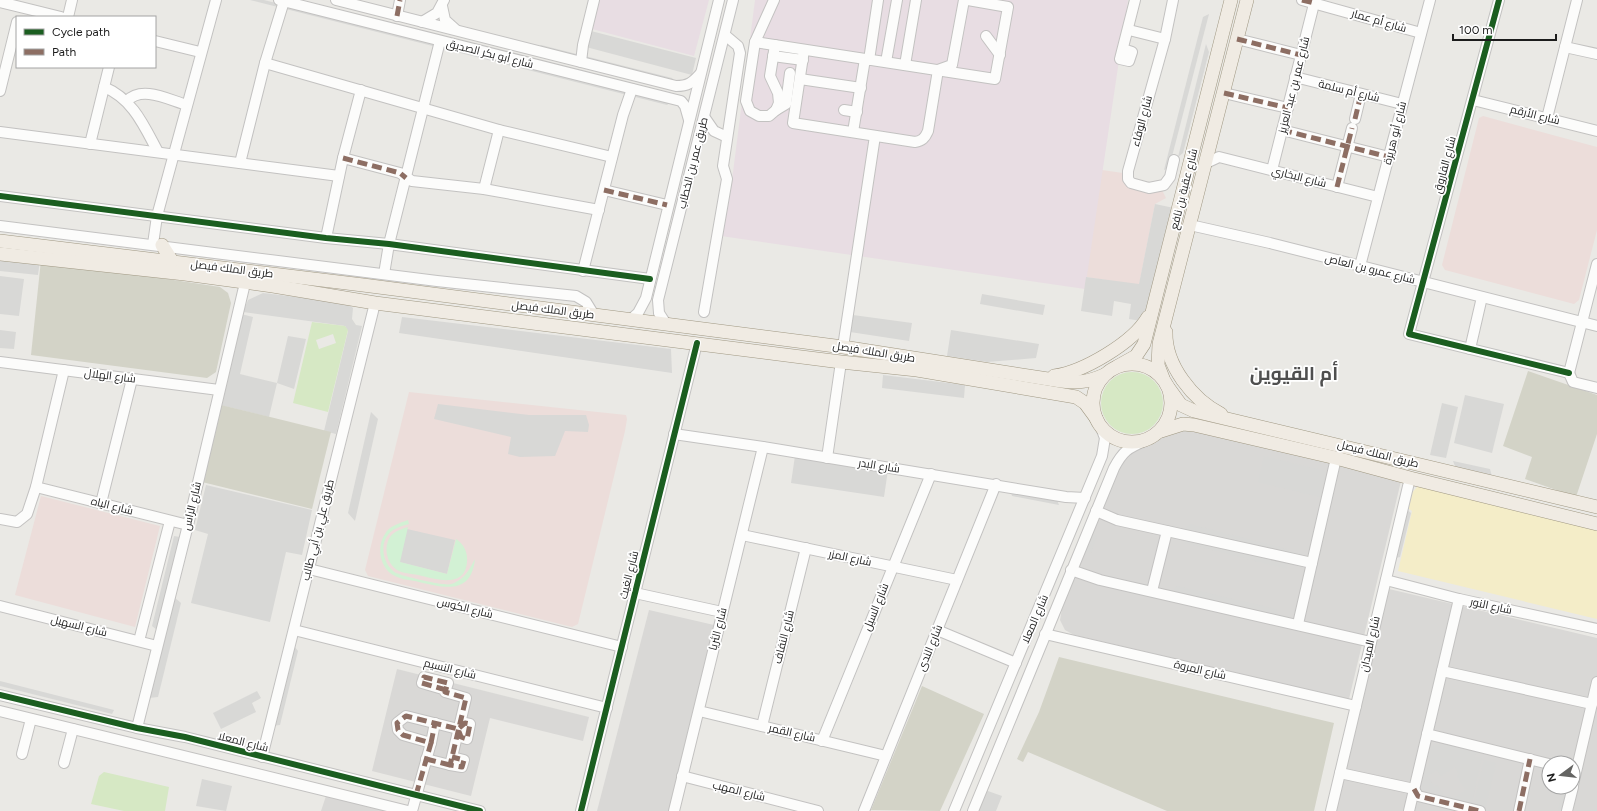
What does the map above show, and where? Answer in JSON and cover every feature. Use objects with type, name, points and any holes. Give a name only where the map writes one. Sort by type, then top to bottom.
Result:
[{"type":"main road","name":"شارع عقبة بن نافع","points":[[1118,366],[1136,356],[1144,344],[1231,0]]},
{"type":"main road","name":"شارع عقبة بن نافع","points":[[1166,383],[1158,365],[1158,357],[1166,318],[1247,0]]},
{"type":"main road","points":[[1175,224],[1190,226]]},
{"type":"main road","name":"طريق الملك فيصل","points":[[0,241],[363,285],[843,347],[1061,381],[1092,381],[1104,375]]},
{"type":"main road","points":[[157,244],[172,261]]},
{"type":"main road","name":"طريق الملك فيصل","points":[[0,254],[245,283],[375,303],[841,362],[917,370],[1076,397],[1085,403],[1098,421]]},
{"type":"main road","points":[[245,283],[246,277],[251,276],[326,285],[363,285]]},
{"type":"main road","points":[[1040,377],[1077,371],[1130,339],[1142,327],[1157,295]]},
{"type":"main road","points":[[1166,318],[1167,346],[1179,374],[1202,402],[1231,419]]},
{"type":"main road","points":[[1130,364],[1142,365],[1154,370],[1166,383],[1172,398],[1168,421],[1161,431],[1145,441],[1132,443],[1120,441],[1108,435],[1098,421],[1093,407],[1094,395],[1098,384],[1104,375],[1118,366],[1130,364]]},
{"type":"main road","name":"طريق الملك فيصل","points":[[1166,383],[1181,405],[1194,411],[1597,507]]},
{"type":"main road","name":"طريق الملك فيصل","points":[[1161,431],[1183,424],[1194,425],[1336,458],[1410,478],[1597,524]]},
{"type":"street","points":[[68,16],[72,0]]},
{"type":"street","points":[[157,244],[157,216],[200,52],[216,0]]},
{"type":"street","name":"شارع أبو بكر الصديق","points":[[336,0],[676,86],[687,86],[700,74]]},
{"type":"street","points":[[396,0],[397,16]]},
{"type":"street","points":[[397,16],[400,0]]},
{"type":"street","points":[[581,62],[583,45],[594,0]]},
{"type":"street","name":"طريق عمر بن الخطاب","points":[[630,320],[638,313],[644,304],[667,205],[719,0]]},
{"type":"street","name":"طريق عمر بن الخطاب","points":[[666,324],[659,314],[658,305],[734,0]]},
{"type":"street","points":[[774,0],[755,42],[746,101],[750,111],[759,116],[769,116],[786,104],[790,73]]},
{"type":"street","points":[[853,132],[878,0]]},
{"type":"street","points":[[886,62],[897,0]]},
{"type":"street","points":[[905,65],[916,0]]},
{"type":"street","points":[[938,70],[952,65],[964,0]]},
{"type":"street","points":[[755,42],[995,79],[1008,7],[968,0]]},
{"type":"street","points":[[1123,49],[1129,30],[1135,0]]},
{"type":"street","name":"شارع الوفاء","points":[[1173,0],[1165,39],[1128,172],[1128,178],[1131,183],[1149,188],[1164,185],[1170,177],[1174,160]]},
{"type":"street","points":[[1223,0],[1227,16]]},
{"type":"street","name":"شارع أم عمار","points":[[1302,0],[1314,2],[1421,33]]},
{"type":"street","name":"شارع أبو هريرة","points":[[1360,266],[1430,0]]},
{"type":"street","name":"شارع الفاروق","points":[[1470,349],[1409,334],[1425,282],[1499,0]]},
{"type":"street","points":[[1547,118],[1577,0]]},
{"type":"street","points":[[240,163],[282,1]]},
{"type":"street","name":"شارع أبو بكر الصديق","points":[[282,1],[681,101],[685,106],[688,120]]},
{"type":"street","points":[[0,2],[57,16]]},
{"type":"street","name":"شارع عمر بن عبد العزيز","points":[[1272,170],[1314,2]]},
{"type":"street","points":[[422,22],[433,16],[443,3]]},
{"type":"street","points":[[443,3],[445,20],[457,31]]},
{"type":"street","points":[[338,15],[331,10],[332,6],[337,5],[375,15],[397,16]]},
{"type":"street","points":[[18,16],[21,7]]},
{"type":"street","points":[[0,91],[16,26]]},
{"type":"street","points":[[1129,30],[1165,39]]},
{"type":"street","points":[[704,312],[727,179],[723,166],[723,136],[740,50],[736,44],[725,35]]},
{"type":"street","points":[[986,36],[1000,55]]},
{"type":"street","points":[[1237,39],[1301,55]]},
{"type":"street","points":[[156,41],[200,52]]},
{"type":"street","points":[[384,274],[389,244],[440,41]]},
{"type":"street","points":[[775,45],[770,76],[778,94],[779,103],[776,110]]},
{"type":"street","points":[[1565,46],[1597,54]]},
{"type":"street","points":[[804,50],[793,123],[915,142],[926,137],[938,70]]},
{"type":"street","points":[[489,53],[507,54],[546,63],[549,62],[550,58],[548,54]]},
{"type":"street","points":[[773,56],[803,60]]},
{"type":"street","points":[[265,63],[499,130],[612,157]]},
{"type":"street","points":[[90,144],[109,68]]},
{"type":"street","name":"شارع أم سلمة","points":[[1295,77],[1402,104]]},
{"type":"street","points":[[800,79],[861,88]]},
{"type":"street","points":[[104,87],[126,101],[139,116],[158,152]]},
{"type":"street","points":[[583,271],[612,157],[632,89]]},
{"type":"street","points":[[326,238],[343,158],[361,90]]},
{"type":"street","points":[[126,101],[134,95],[146,93],[187,105]]},
{"type":"street","points":[[1224,93],[1288,108]]},
{"type":"street","points":[[1337,187],[1361,94]]},
{"type":"street","name":"شارع الأرقم","points":[[1472,100],[1597,131]]},
{"type":"street","points":[[844,110],[857,112]]},
{"type":"street","points":[[704,118],[710,127],[723,136]]},
{"type":"street","points":[[484,189],[499,130]]},
{"type":"street","points":[[1282,130],[1389,157]]},
{"type":"street","points":[[0,132],[339,176]]},
{"type":"street","points":[[700,139],[723,136]]},
{"type":"street","points":[[843,347],[875,136]]},
{"type":"street","points":[[1206,163],[1219,157],[1214,150],[1212,141]]},
{"type":"street","name":"شارع البخاري","points":[[1219,157],[1378,197]]},
{"type":"street","points":[[343,158],[400,173],[412,181],[484,189],[599,210]]},
{"type":"street","points":[[604,190],[667,205]]},
{"type":"street","points":[[0,196],[326,238],[389,244],[650,279]]},
{"type":"street","points":[[0,226],[157,244],[384,274],[576,296],[586,302],[594,315]]},
{"type":"street","points":[[663,226],[665,230],[670,232],[676,230]]},
{"type":"street","name":"شارع عمرو بن العاص","points":[[1190,226],[1360,266],[1597,326]]},
{"type":"street","points":[[1597,264],[1568,373],[1573,382],[1597,388]]},
{"type":"street","name":"شارع الراس","points":[[137,728],[188,525],[245,283]]},
{"type":"street","points":[[1482,297],[1470,349],[1568,373]]},
{"type":"street","name":"طريق علي بن أبي طالب","points":[[262,757],[375,303]]},
{"type":"street","name":"شارع الغيث","points":[[581,811],[697,343]]},
{"type":"street","name":"شارع الهلال","points":[[0,362],[219,390]]},
{"type":"street","points":[[827,458],[841,362]]},
{"type":"street","points":[[0,519],[14,522],[23,518],[26,514],[36,487],[64,370]]},
{"type":"street","points":[[101,503],[132,379]]},
{"type":"street","name":"شارع المعلا","points":[[954,811],[1105,447],[1105,438],[1098,421]]},
{"type":"street","name":"شارع البدر","points":[[674,434],[996,484],[1066,497],[1085,498]]},
{"type":"street","name":"شارع المعلا","points":[[973,811],[1114,468],[1122,454],[1130,447],[1145,441]]},
{"type":"street","name":"شارع الثريا","points":[[674,811],[742,535],[762,447]]},
{"type":"street","points":[[1298,624],[1336,458]]},
{"type":"street","name":"شارع السيل","points":[[822,740],[932,474]]},
{"type":"street","name":"شارع الميدان","points":[[1331,811],[1410,478]]},
{"type":"street","name":"شارع الندى","points":[[864,811],[996,484]]},
{"type":"street","name":"شارع الياه","points":[[36,487],[188,525]]},
{"type":"street","points":[[1096,511],[1117,520],[1312,563]]},
{"type":"street","points":[[139,641],[170,520]]},
{"type":"street","points":[[1152,591],[1168,531]]},
{"type":"street","name":"شارع المزر","points":[[742,535],[957,580]]},
{"type":"street","name":"شارع النفاف","points":[[762,726],[806,548]]},
{"type":"street","name":"شارع الكوس","points":[[309,569],[622,647]]},
{"type":"street","points":[[1071,570],[1100,580],[1298,624],[1371,642]]},
{"type":"street","name":"شارع النور","points":[[1386,580],[1597,629]]},
{"type":"street","points":[[635,593],[722,612]]},
{"type":"street","points":[[1409,811],[1459,598]]},
{"type":"street","name":"شارع السهيل","points":[[0,606],[158,646]]},
{"type":"street","name":"شارع النسيم","points":[[294,630],[607,708]]},
{"type":"street","points":[[937,630],[1016,663]]},
{"type":"street","name":"شارع المروة","points":[[1045,634],[1356,706]]},
{"type":"street","points":[[1442,671],[1592,704]]},
{"type":"street","points":[[1579,755],[1597,682]]},
{"type":"street","points":[[426,759],[451,761],[466,698],[445,692],[446,690]]},
{"type":"street","name":"شارع المعلا","points":[[0,695],[137,728],[185,737],[480,811]]},
{"type":"street","points":[[0,700],[73,717],[80,714]]},
{"type":"street","points":[[0,711],[408,811]]},
{"type":"street","name":"شارع القمر","points":[[699,711],[886,756]]},
{"type":"street","points":[[430,743],[403,735],[398,730],[397,723],[406,716],[458,729]]},
{"type":"street","points":[[22,754],[31,719]]},
{"type":"street","points":[[412,811],[435,723]]},
{"type":"street","points":[[64,762],[73,730]]},
{"type":"street","points":[[1427,734],[1541,762]]},
{"type":"street","points":[[1519,811],[1530,759]]},
{"type":"street","points":[[258,773],[271,773],[338,789],[344,788],[345,785],[342,777]]},
{"type":"street","points":[[1340,773],[1414,789],[1418,796],[1480,811]]},
{"type":"street","name":"شارع المهب","points":[[682,776],[818,811]]},
{"type":"street","points":[[1567,811],[1571,795]]},
{"type":"shaded area","points":[[250,0],[264,0],[671,102],[667,105]]},
{"type":"shaded area","points":[[599,0],[709,0],[694,56],[592,29]]},
{"type":"shaded area","points":[[755,0],[1128,0],[1085,289],[721,236],[732,180]]},
{"type":"shaded area","points":[[1209,14],[1169,168],[1164,170],[1203,17]]},
{"type":"shaded area","points":[[591,31],[696,58],[692,75],[586,47]]},
{"type":"shaded area","points":[[1206,44],[1209,52],[1183,153],[1178,157]]},
{"type":"shaded area","points":[[541,45],[672,78],[676,83],[537,48]]},
{"type":"shaded area","points":[[1483,116],[1597,147],[1597,230],[1579,300],[1574,304],[1445,270],[1442,265],[1479,118]]},
{"type":"shaded area","points":[[1102,170],[1123,173],[1122,178],[1160,186],[1166,198],[1155,204],[1139,285],[1086,277]]},
{"type":"shaded area","points":[[1155,204],[1174,208],[1152,300],[1141,321],[1129,319],[1131,304],[1114,301],[1112,316],[1081,311],[1086,277],[1139,284]]},
{"type":"shaded area","points":[[0,255],[40,260],[38,275],[0,271]]},
{"type":"shaded area","points":[[41,260],[220,287],[228,293],[231,303],[216,372],[207,378],[31,355]]},
{"type":"shaded area","points":[[0,276],[24,279],[19,316],[0,314]]},
{"type":"shaded area","points":[[263,293],[347,303],[353,308],[352,319],[356,325],[362,326],[336,434],[324,431],[348,331],[345,326],[243,312],[248,300]]},
{"type":"shaded area","points":[[982,294],[1045,305],[1043,315],[980,304]]},
{"type":"shaded area","points":[[241,314],[253,317],[240,374],[277,383],[269,417],[220,405]]},
{"type":"shaded area","points":[[853,315],[912,323],[909,341],[850,332]]},
{"type":"shaded area","points":[[402,317],[671,349],[672,373],[399,333]]},
{"type":"shaded area","points":[[0,330],[16,332],[14,349],[0,348]]},
{"type":"shaded area","points":[[951,330],[1039,344],[1036,358],[987,362],[947,356]]},
{"type":"shaded area","points":[[288,336],[306,339],[294,389],[277,383]]},
{"type":"shaded area","points":[[1528,371],[1597,395],[1597,434],[1576,497],[1525,479],[1532,457],[1503,446]]},
{"type":"shaded area","points":[[883,375],[965,385],[964,398],[882,388]]},
{"type":"shaded area","points":[[409,392],[626,415],[627,419],[625,431],[578,624],[572,627],[368,576],[365,570]]},
{"type":"shaded area","points":[[1465,395],[1504,404],[1492,453],[1454,443]]},
{"type":"shaded area","points":[[1442,403],[1458,407],[1446,458],[1430,455]]},
{"type":"shaded area","points":[[438,404],[529,415],[586,415],[589,425],[588,432],[565,431],[555,456],[520,457],[508,454],[511,437],[434,419]]},
{"type":"shaded area","points":[[221,405],[331,432],[312,509],[202,482]]},
{"type":"shaded area","points":[[371,412],[378,419],[355,521],[348,513]]},
{"type":"shaded area","points":[[1189,428],[1401,481],[1349,699],[1074,635],[1065,630],[1060,620],[1062,609],[1120,462],[1131,450],[1171,429]]},
{"type":"shaded area","points":[[796,449],[889,463],[884,497],[791,483]]},
{"type":"shaded area","points":[[1264,456],[1326,471],[1320,497],[1258,482]]},
{"type":"shaded area","points":[[1453,461],[1490,469],[1492,477],[1456,469]]},
{"type":"shaded area","points":[[206,485],[312,510],[302,555],[286,552],[270,622],[191,603],[208,534],[195,530]]},
{"type":"shaded area","points":[[1010,489],[1056,497],[1059,505],[1012,496]]},
{"type":"shaded area","points":[[41,496],[160,526],[135,627],[15,595]]},
{"type":"shaded area","points":[[1405,508],[1411,513],[1400,557],[1392,559]]},
{"type":"shaded area","points":[[1190,524],[1287,549],[1291,555],[1287,569],[1185,543],[1182,537],[1185,529]]},
{"type":"shaded area","points":[[407,529],[455,540],[447,574],[399,562]]},
{"type":"shaded area","points":[[1090,535],[1097,535],[1092,552],[1083,553]]},
{"type":"shaded area","points":[[174,536],[180,537],[157,630],[152,626]]},
{"type":"shaded area","points":[[1178,586],[1276,609],[1278,617],[1171,591]]},
{"type":"shaded area","points":[[1389,589],[1597,638],[1597,811],[1336,811]]},
{"type":"shaded area","points":[[174,597],[181,603],[158,697],[149,698]]},
{"type":"shaded area","points":[[649,610],[714,625],[670,811],[597,811]]},
{"type":"shaded area","points":[[292,643],[298,651],[280,725],[272,726]]},
{"type":"shaded area","points":[[1059,657],[1334,723],[1314,811],[1167,811],[1028,752],[1023,762],[1017,759],[1039,712]]},
{"type":"shaded area","points":[[397,669],[589,717],[583,741],[490,718],[471,796],[372,771]]},
{"type":"shaded area","points":[[0,681],[114,710],[112,714],[0,686]]},
{"type":"shaded area","points":[[922,686],[984,714],[940,811],[871,810]]},
{"type":"shaded area","points":[[257,691],[261,698],[252,703],[256,712],[221,729],[213,713]]},
{"type":"shaded area","points":[[1443,742],[1485,751],[1473,756],[1482,758],[1471,807],[1422,795],[1418,809],[1410,811],[1421,761],[1428,769],[1430,758],[1422,760],[1424,750]],"holes":[[[1455,767],[1459,774],[1457,776],[1466,790],[1452,799],[1449,795],[1445,797],[1437,785],[1434,786],[1427,776],[1437,770],[1441,776]]]},
{"type":"shaded area","points":[[1484,760],[1496,763],[1485,810],[1473,807]]},
{"type":"shaded area","points":[[202,779],[232,786],[226,811],[196,806]]},
{"type":"shaded area","points":[[985,790],[1002,796],[996,811],[976,811]]},
{"type":"shaded area","points":[[1562,795],[1568,795],[1564,811],[1558,811]]},
{"type":"shaded area","points":[[326,796],[391,811],[321,811]]},
{"type":"green space","points":[[312,322],[345,326],[348,330],[328,412],[293,403]],"holes":[[[333,334],[336,343],[319,349],[316,340]]]},
{"type":"green space","points":[[1132,372],[1144,375],[1154,381],[1160,391],[1163,403],[1160,415],[1154,425],[1144,431],[1132,434],[1120,431],[1110,425],[1104,415],[1101,403],[1104,391],[1110,381],[1120,375]]},
{"type":"green space","points":[[408,520],[409,524],[392,531],[385,540],[383,550],[384,556],[388,566],[392,570],[396,573],[412,578],[434,583],[450,584],[455,583],[462,578],[475,559],[473,571],[468,579],[462,584],[447,587],[404,579],[390,573],[381,557],[380,551],[382,539],[389,529]]},
{"type":"green space","points":[[408,527],[400,562],[447,574],[456,539],[463,546],[467,555],[465,570],[461,576],[455,579],[440,580],[397,570],[387,555],[388,541],[390,537],[398,530]]},
{"type":"green space","points":[[104,772],[169,787],[165,811],[124,811],[91,804],[99,776]]},
{"type":"sand","points":[[1428,486],[1597,528],[1597,619],[1398,571],[1412,511],[1405,506],[1409,496],[1417,487]]},
{"type":"marked path","points":[[397,16],[400,0]]},
{"type":"marked path","points":[[1302,0],[1314,3]]},
{"type":"marked path","points":[[1237,39],[1301,55]]},
{"type":"marked path","points":[[1224,93],[1288,108]]},
{"type":"marked path","points":[[1355,119],[1361,94]]},
{"type":"marked path","points":[[1337,187],[1352,128]]},
{"type":"marked path","points":[[1282,130],[1389,157]]},
{"type":"marked path","points":[[343,158],[400,173],[406,178]]},
{"type":"marked path","points":[[604,190],[667,205]]},
{"type":"marked path","points":[[446,690],[422,683],[424,677],[448,683],[445,692],[466,698],[450,765],[462,767],[464,760],[452,757]]},
{"type":"marked path","points":[[416,795],[431,743],[403,735],[398,730],[397,723],[406,716],[458,729],[461,737],[467,739],[470,724],[465,723],[458,729]]},
{"type":"marked path","points":[[431,743],[435,723]]},
{"type":"marked path","points":[[426,759],[450,765]]},
{"type":"marked path","points":[[1519,811],[1530,759]]},
{"type":"marked path","points":[[1414,789],[1418,796],[1480,811]]},
{"type":"cycle path","points":[[1499,0],[1409,334],[1569,373]]},
{"type":"cycle path","points":[[0,196],[326,238],[389,244],[650,279]]},
{"type":"cycle path","points":[[581,811],[697,343]]},
{"type":"cycle path","points":[[0,695],[137,728],[185,737],[480,811]]},
{"type":"district","name":"أم القيوين","points":[[1294,373]]}]
